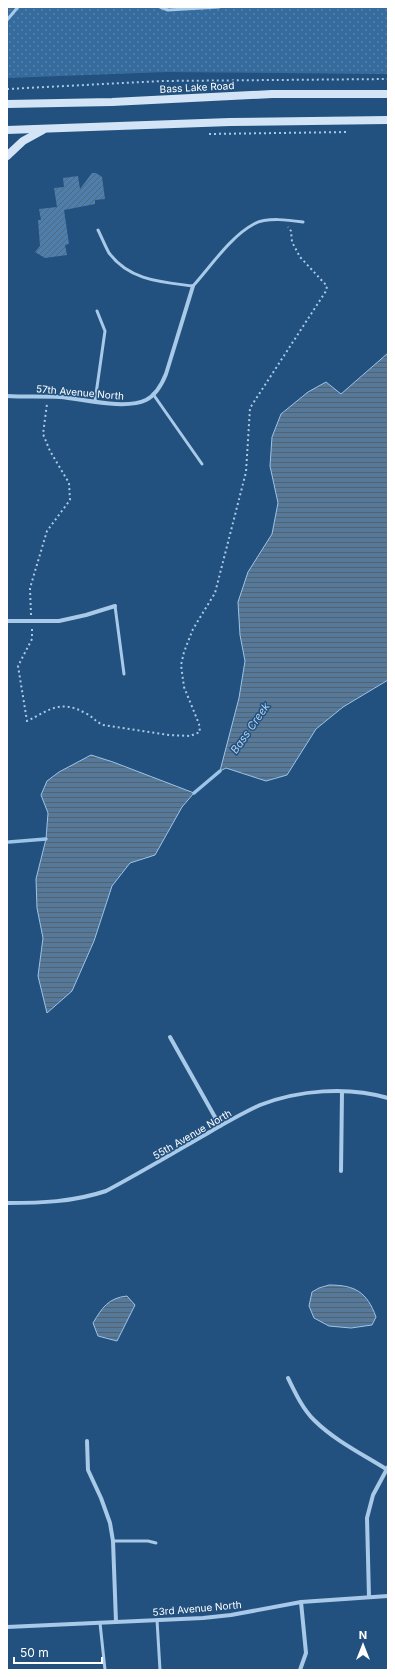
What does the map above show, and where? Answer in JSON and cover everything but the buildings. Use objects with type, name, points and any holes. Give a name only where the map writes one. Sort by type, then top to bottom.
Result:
[{"type":"main road","name":"Bass Lake Road","points":[[7,104],[112,102],[272,94],[388,94]]},
{"type":"main road","points":[[7,130],[230,122],[388,120]]},
{"type":"main road","points":[[7,156],[23,141],[34,134],[49,128]]},
{"type":"street","name":"57th Avenue North","points":[[7,396],[48,397],[125,404],[147,400],[161,386],[166,374],[193,286]]},
{"type":"street","points":[[7,622],[59,621],[115,606]]},
{"type":"street","points":[[170,1037],[220,1126]]},
{"type":"street","name":"55th Avenue North","points":[[7,1203],[40,1204],[87,1197],[106,1191],[220,1126],[260,1106],[289,1096],[318,1092],[342,1092],[388,1098]]},
{"type":"street","points":[[341,1171],[342,1092]]},
{"type":"street","points":[[288,1378],[301,1403],[314,1420],[330,1434],[387,1468],[373,1495],[367,1518],[369,1597]]},
{"type":"street","points":[[87,1441],[88,1470],[101,1498],[110,1523],[113,1542],[116,1622]]},
{"type":"street","name":"53rd Avenue North","points":[[7,1627],[224,1616],[301,1602],[388,1596]]},
{"type":"street","points":[[300,1670],[306,1653],[301,1602]]},
{"type":"lane","points":[[7,20],[18,7]]},
{"type":"lane","points":[[160,7],[168,10],[219,7]]},
{"type":"lane","points":[[98,230],[110,253],[128,270],[148,280],[193,286],[235,238],[255,223],[282,219],[303,222]]},
{"type":"lane","points":[[95,401],[105,332],[97,311]]},
{"type":"lane","points":[[153,394],[202,464]]},
{"type":"lane","points":[[115,606],[124,674]]},
{"type":"lane","points":[[113,1542],[156,1543]]},
{"type":"lane","points":[[157,1620],[160,1670]]},
{"type":"lane","points":[[100,1622],[105,1670]]},
{"type":"path","points":[[7,89],[162,81],[388,79]]},
{"type":"path","points":[[204,134],[356,131]]},
{"type":"path","points":[[48,397],[43,434],[50,452],[69,483],[70,500],[47,531],[30,588],[32,639],[18,666],[27,722],[55,707],[70,706],[87,714],[95,722],[103,725],[169,735],[190,736],[200,732],[199,724],[184,688],[181,665],[184,652],[194,629],[215,593],[246,472],[250,408],[326,291],[327,286],[300,257],[292,242],[291,231],[282,219]]},
{"type":"shaded area","points":[[7,7],[388,7],[388,74],[166,72],[7,78]]},
{"type":"water","points":[[388,353],[388,680],[343,707],[316,729],[287,775],[266,781],[226,768],[220,771],[239,698],[245,661],[240,635],[238,602],[248,572],[272,534],[278,503],[270,466],[272,437],[281,414],[308,392],[326,382],[341,394]]},
{"type":"water","points":[[91,755],[194,793],[182,807],[155,855],[130,863],[112,886],[94,941],[72,991],[47,1013],[38,976],[43,938],[37,908],[36,879],[46,839],[48,813],[41,795],[47,781],[59,772]]},
{"type":"water","points":[[329,1285],[346,1286],[364,1296],[369,1301],[376,1317],[372,1325],[351,1328],[329,1326],[314,1318],[309,1306],[312,1292]]},
{"type":"water","points":[[127,1296],[135,1305],[117,1341],[98,1336],[93,1323],[99,1313],[110,1301]]},
{"type":"waterway","name":"Bass Creek","points":[[194,793],[220,771]]},
{"type":"waterway","name":"Bass Creek","points":[[9,842],[46,839]]}]
